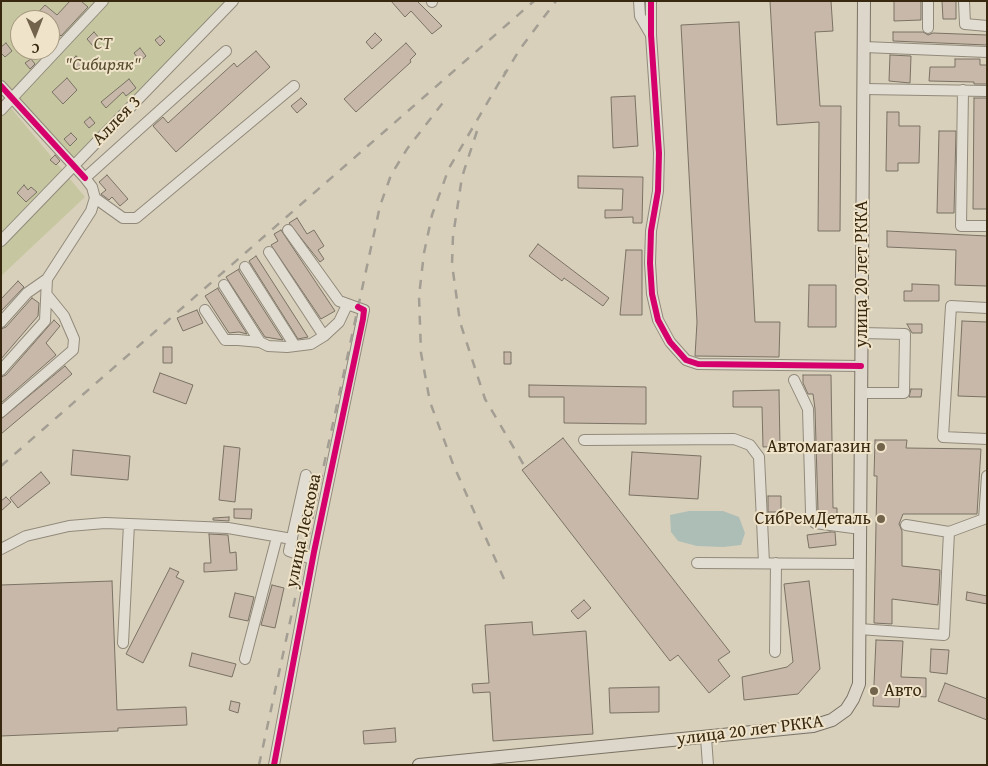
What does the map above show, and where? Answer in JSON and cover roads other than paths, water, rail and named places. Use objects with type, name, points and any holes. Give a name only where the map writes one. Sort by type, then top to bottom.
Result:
[{"type":"main road","name":"улица 20 лет РККА","points":[[419,765],[813,726],[832,720],[846,710],[859,684],[864,1]]},
{"type":"street","points":[[1,110],[103,1]]},
{"type":"street","name":"Аллея 3","points":[[1,241],[233,1]]},
{"type":"street","points":[[639,1],[640,16],[650,36]]},
{"type":"street","points":[[651,1],[650,36],[659,153],[658,191],[651,231],[650,263],[652,294],[656,311],[670,342],[686,360],[698,364],[861,366]]},
{"type":"street","points":[[928,1],[928,28]]},
{"type":"street","points":[[964,1],[965,24],[987,26]]},
{"type":"street","points":[[864,48],[987,52]]},
{"type":"street","points":[[85,178],[226,51]]},
{"type":"street","points":[[1,86],[85,178],[92,188],[95,198],[91,211],[47,278],[27,293],[1,322]]},
{"type":"street","points":[[95,198],[123,218],[136,218],[294,86]]},
{"type":"street","points":[[864,88],[987,91]]},
{"type":"street","points":[[963,90],[961,226],[987,226]]},
{"type":"street","points":[[206,310],[225,340],[260,342],[268,346],[312,344],[339,322],[353,306],[339,302],[288,230]]},
{"type":"street","points":[[269,252],[324,336]]},
{"type":"street","points":[[245,266],[295,346]]},
{"type":"street","points":[[1,370],[45,321],[47,278]]},
{"type":"street","points":[[224,286],[260,342]]},
{"type":"street","points":[[1,412],[73,350],[74,339],[64,316],[47,295]]},
{"type":"street","name":"улица Лескова","points":[[274,765],[312,559],[363,319],[364,310],[353,306]]},
{"type":"street","points":[[987,308],[951,306],[944,437],[987,439]]},
{"type":"street","points":[[861,393],[904,393],[905,334],[862,333]]},
{"type":"street","points":[[794,380],[808,409],[811,503],[815,523],[861,529]]},
{"type":"street","points":[[584,440],[734,439],[750,445],[759,457],[764,563]]},
{"type":"street","points":[[306,474],[289,551],[312,559]]},
{"type":"street","points":[[906,524],[949,532],[984,520],[987,476]]},
{"type":"street","points":[[1,549],[26,536],[69,526],[105,523],[228,528],[292,539]]},
{"type":"street","points":[[123,643],[129,524]]},
{"type":"street","points":[[859,629],[944,634],[949,532]]},
{"type":"street","points":[[245,659],[276,537]]},
{"type":"street","points":[[697,563],[860,564]]},
{"type":"street","points":[[775,652],[776,564]]},
{"type":"street","points":[[706,738],[708,765]]},
{"type":"railway","points":[[1,466],[534,1]]},
{"type":"railway","points":[[503,77],[520,49],[556,1]]},
{"type":"railway","points":[[504,579],[453,464],[430,402],[421,353],[419,296],[424,253],[432,215],[449,168],[506,71]]},
{"type":"railway","points":[[259,765],[380,206],[391,175],[407,149],[445,100]]},
{"type":"railway","points":[[477,131],[462,177],[453,236],[452,264],[460,322],[485,399],[525,467]]},
{"type":"place","name":"Автомагазин","points":[[881,447]]},
{"type":"place","name":"СибРемДеталь","points":[[881,519]]},
{"type":"place","name":"Авто","points":[[874,691]]},
{"type":"park label","name":"СТ \"Сибиряк\"","points":[[103,54]]}]
